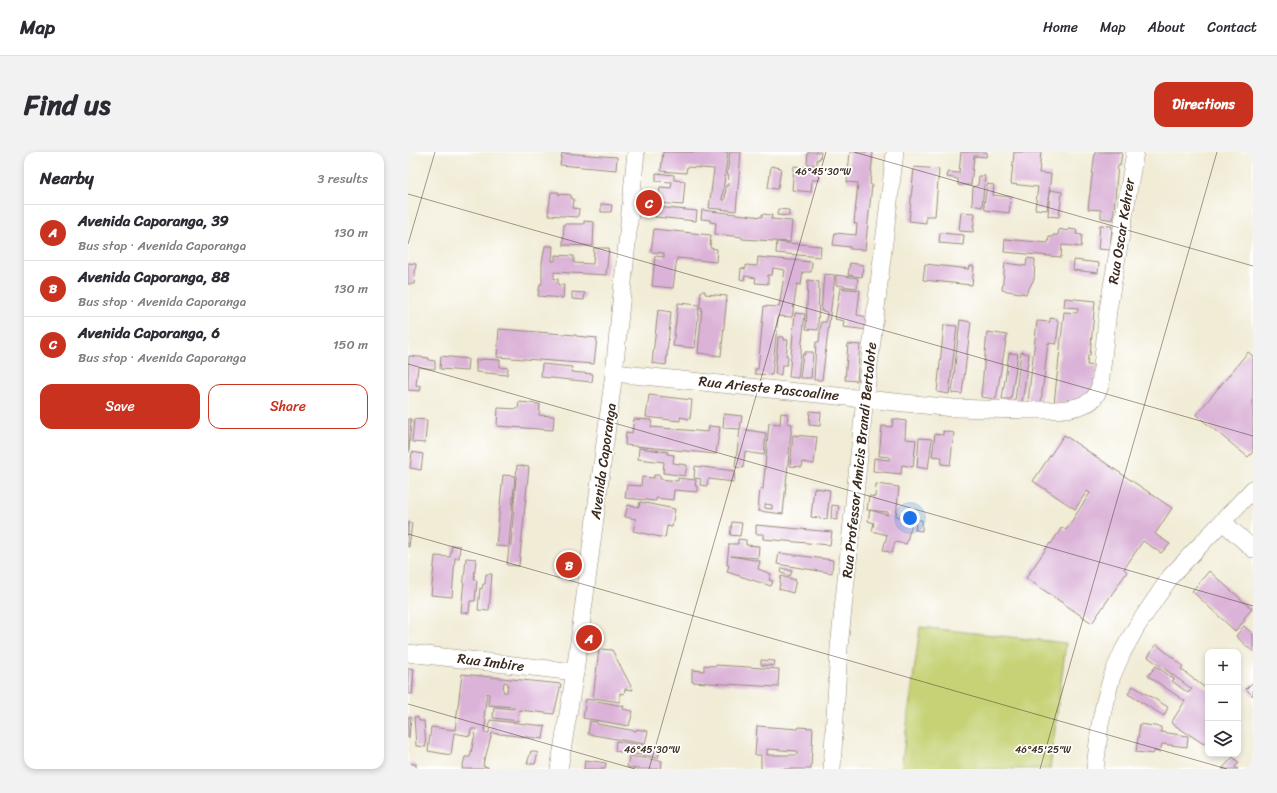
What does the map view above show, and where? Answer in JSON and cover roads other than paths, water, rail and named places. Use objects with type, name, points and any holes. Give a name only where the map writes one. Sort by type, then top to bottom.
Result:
[{"type":"street","name":"Avenida Caporanga","points":[[558,769],[575,672],[614,373],[636,152]]},
{"type":"street","name":"Rua Professor Amicis Brandi Bertolote","points":[[832,769],[839,648],[865,398],[895,152]]},
{"type":"street","name":"Rua Oscar Kehrer","points":[[1108,310],[1134,152]]},
{"type":"street","name":"Rua Arieste Pascoaline","points":[[614,373],[953,408],[999,410],[1055,410],[1072,408],[1086,404],[1096,397],[1100,386],[1108,310]]},
{"type":"street","points":[[1095,769],[1100,725],[1105,701],[1112,676],[1123,651],[1144,614],[1171,576],[1191,553],[1253,490]]},
{"type":"street","points":[[1223,522],[1253,549]]},
{"type":"street","name":"Rua Imbire","points":[[408,653],[575,672]]},
{"type":"place","name":"Avenida Caporanga, 6","points":[[649,203]]},
{"type":"place","name":"Avenida Caporanga, 88","points":[[569,565]]},
{"type":"place","name":"Avenida Caporanga, 39","points":[[589,638]]}]
